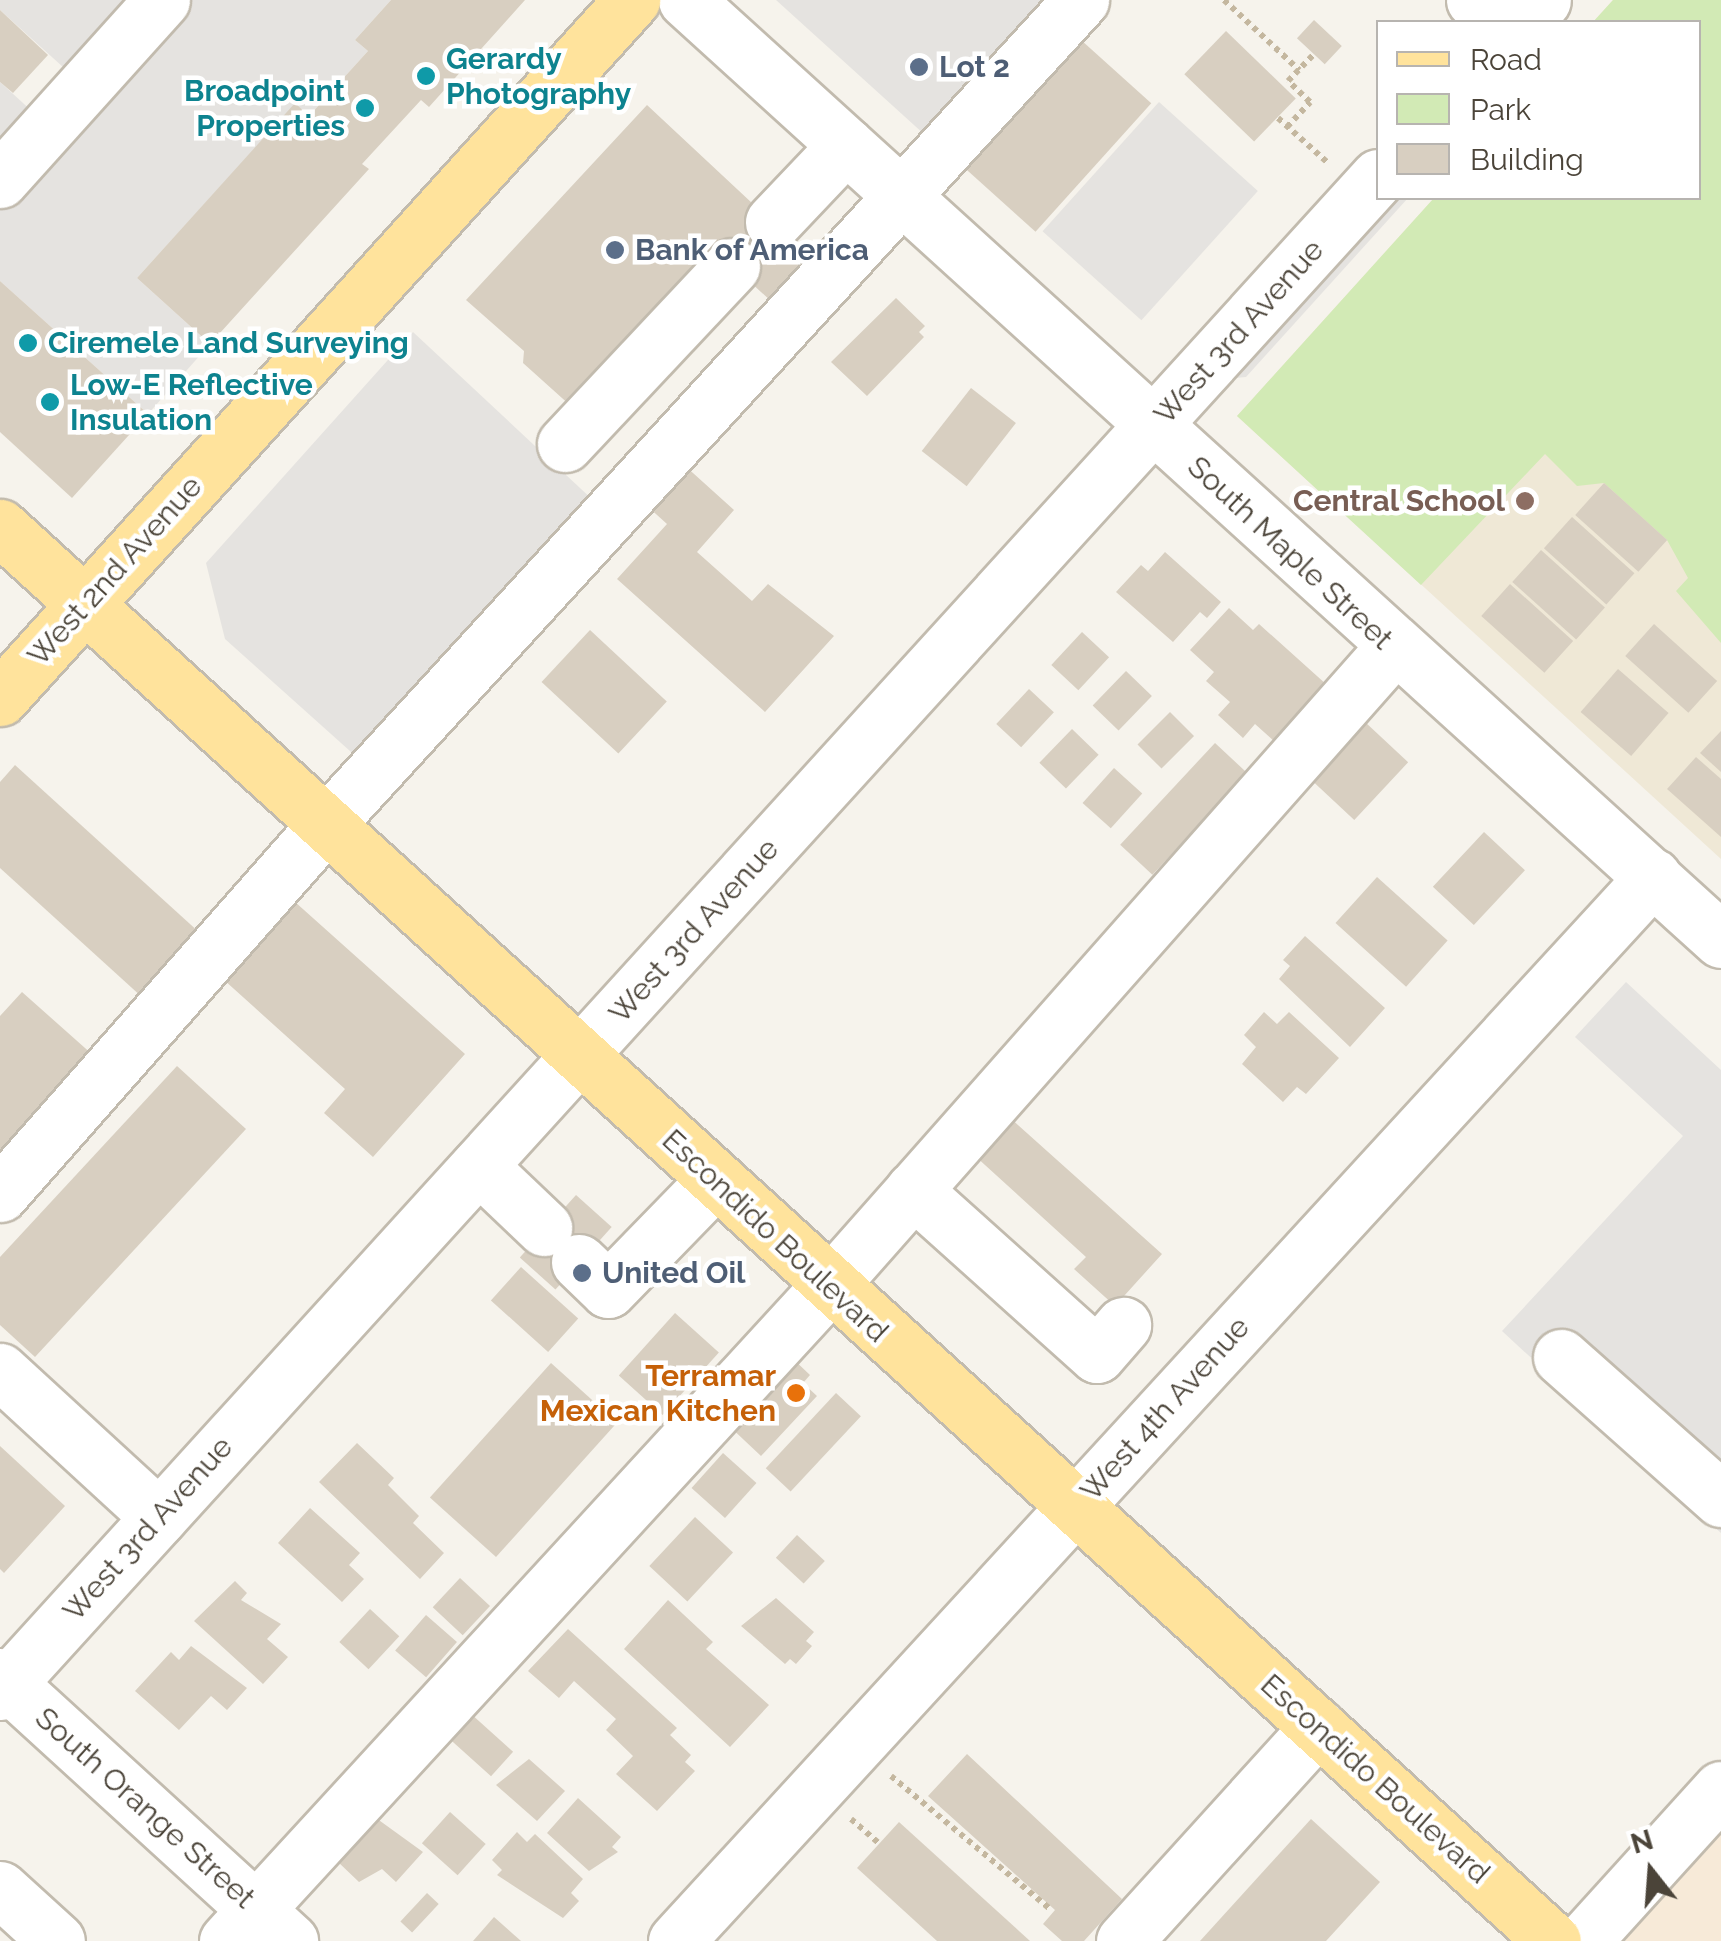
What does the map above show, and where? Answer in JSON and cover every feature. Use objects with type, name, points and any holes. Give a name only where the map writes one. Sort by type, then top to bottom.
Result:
[{"type":"main road","name":"West 2nd Avenue","points":[[0,698],[632,0]]},
{"type":"main road","name":"Escondido Boulevard","points":[[0,527],[328,822],[828,1287],[1553,1941]]},
{"type":"street","points":[[0,180],[162,0]]},
{"type":"street","name":"South Maple Street","points":[[686,0],[1393,648],[1721,940]]},
{"type":"street","points":[[0,1194],[328,822],[1081,0]]},
{"type":"street","points":[[1474,0],[1497,20]]},
{"type":"street","points":[[1524,20],[1543,0]]},
{"type":"street","points":[[773,222],[846,145]]},
{"type":"street","name":"West 3rd Avenue","points":[[3,1683],[1371,185]]},
{"type":"street","points":[[565,444],[732,266]]},
{"type":"street","points":[[258,1931],[1393,648]]},
{"type":"street","name":"West 4th Avenue","points":[[676,1941],[1653,877]]},
{"type":"street","points":[[479,1166],[608,1290],[714,1181]]},
{"type":"street","points":[[913,1190],[1097,1355],[1124,1325]]},
{"type":"street","points":[[1561,1357],[1721,1499]]},
{"type":"street","points":[[0,1371],[158,1517]]},
{"type":"street","name":"South Orange Street","points":[[3,1683],[258,1931]]},
{"type":"street","points":[[1124,1941],[1318,1727]]},
{"type":"street","points":[[1583,1941],[1721,1789]]},
{"type":"street","points":[[0,1889],[50,1939]]},
{"type":"path","points":[[1224,0],[1299,70]]},
{"type":"path","points":[[1288,127],[1310,102],[1288,82],[1314,54]]},
{"type":"path","points":[[1278,118],[1371,185]]},
{"type":"path","points":[[855,1746],[947,1816],[1049,1908]]},
{"type":"shaded area","points":[[0,0],[144,0],[74,77],[0,10]]},
{"type":"shaded area","points":[[188,0],[391,0],[355,40],[368,51],[309,116],[295,104],[137,278],[210,344],[148,414],[0,281],[0,207]]},
{"type":"shaded area","name":"Lot 2","points":[[776,0],[1048,0],[925,135]]},
{"type":"shaded area","name":"Central School","points":[[1613,0],[1721,0],[1721,859],[1237,416],[1432,200],[1701,200],[1701,20],[1595,20]]},
{"type":"shaded area","points":[[0,82],[35,114],[0,152]]},
{"type":"shaded area","points":[[1159,102],[1258,191],[1141,320],[1043,231]]},
{"type":"shaded area","points":[[1376,200],[1406,200],[1246,377],[1213,380]]},
{"type":"shaded area","points":[[413,332],[595,502],[360,760],[225,639],[206,563]]},
{"type":"shaded area","points":[[1626,982],[1721,1070],[1721,1533],[1502,1331],[1683,1136],[1575,1037]]},
{"type":"shaded area","points":[[1721,1789],[1721,1941],[1583,1941]]},
{"type":"green space","name":"Central School","points":[[1613,0],[1721,0],[1721,643],[1676,591],[1688,578],[1667,540],[1604,483],[1577,486],[1545,454],[1421,585],[1237,416],[1432,200],[1701,200],[1701,20],[1595,20]]},
{"type":"building","points":[[391,0],[525,0],[429,107],[421,100],[362,164],[369,169],[210,344],[137,278],[295,103],[309,116],[368,51],[355,40]]},
{"type":"building","points":[[0,10],[48,55],[13,93],[0,82]]},
{"type":"building","points":[[1314,20],[1342,46],[1325,64],[1297,38]]},
{"type":"building","points":[[1071,31],[1151,103],[1036,232],[955,160]]},
{"type":"building","points":[[1226,31],[1296,98],[1254,142],[1184,74]]},
{"type":"building","points":[[647,105],[813,260],[772,302],[713,248],[572,407],[523,363],[524,351],[466,300]]},
{"type":"building","points":[[0,281],[148,414],[72,498],[0,432]]},
{"type":"building","points":[[896,298],[925,326],[919,332],[924,337],[867,396],[831,362]]},
{"type":"building","points":[[971,388],[1016,423],[967,486],[922,451]]},
{"type":"building","points":[[683,464],[734,510],[697,552],[752,601],[768,584],[834,636],[765,712],[617,579],[667,524],[646,505]]},
{"type":"building","points":[[1604,483],[1667,540],[1638,572],[1575,515]]},
{"type":"building","points":[[1572,517],[1634,573],[1606,604],[1544,548]]},
{"type":"building","points":[[1541,550],[1605,608],[1576,640],[1512,582]]},
{"type":"building","points":[[1165,552],[1221,602],[1207,618],[1200,612],[1173,642],[1116,592],[1141,565],[1148,571]]},
{"type":"building","points":[[1510,584],[1573,641],[1544,673],[1481,616]]},
{"type":"building","points":[[1229,608],[1253,630],[1259,624],[1327,685],[1275,742],[1255,724],[1243,738],[1218,715],[1230,702],[1206,681],[1214,672],[1190,650]]},
{"type":"building","points":[[1654,624],[1717,681],[1688,713],[1625,656]]},
{"type":"building","points":[[590,630],[667,702],[618,754],[542,682]]},
{"type":"building","points":[[1082,632],[1109,657],[1078,690],[1051,665]]},
{"type":"building","points":[[1618,669],[1669,713],[1631,756],[1581,712]]},
{"type":"building","points":[[1126,671],[1152,696],[1119,731],[1093,706]]},
{"type":"building","points":[[1029,689],[1054,712],[1021,747],[996,724]]},
{"type":"building","points":[[1170,712],[1194,736],[1162,769],[1137,745]]},
{"type":"building","points":[[1365,722],[1408,762],[1354,820],[1311,780]]},
{"type":"building","points":[[1072,729],[1099,755],[1066,789],[1039,763]]},
{"type":"building","points":[[1721,731],[1721,772],[1700,753]]},
{"type":"building","points":[[1215,743],[1247,773],[1152,875],[1120,845]]},
{"type":"building","points":[[1696,757],[1721,779],[1721,837],[1667,789]]},
{"type":"building","points":[[15,765],[201,934],[143,998],[0,868],[0,782]]},
{"type":"building","points":[[1114,768],[1142,793],[1111,828],[1083,803]]},
{"type":"building","points":[[1484,832],[1525,870],[1474,925],[1433,887]]},
{"type":"building","points":[[1377,877],[1448,941],[1406,987],[1336,923]]},
{"type":"building","points":[[285,893],[465,1054],[373,1157],[324,1113],[345,1089],[214,971]]},
{"type":"building","points":[[1305,936],[1385,1008],[1350,1047],[1279,979],[1290,966],[1283,960]]},
{"type":"building","points":[[22,992],[94,1056],[0,1159],[0,1016]]},
{"type":"building","points":[[1264,1012],[1277,1024],[1289,1012],[1339,1058],[1306,1094],[1297,1087],[1283,1102],[1242,1064],[1256,1047],[1244,1035]]},
{"type":"building","points":[[177,1066],[246,1129],[35,1357],[0,1325],[0,1257]]},
{"type":"building","points":[[998,1107],[1162,1254],[1115,1306],[1074,1269],[1086,1257],[963,1145]]},
{"type":"building","points":[[576,1195],[612,1227],[555,1290],[520,1257]]},
{"type":"building","points":[[521,1267],[578,1319],[548,1352],[491,1300]]},
{"type":"building","points":[[675,1313],[719,1352],[663,1415],[619,1375]]},
{"type":"building","points":[[790,1356],[810,1375],[803,1383],[817,1396],[761,1456],[727,1424]]},
{"type":"building","points":[[551,1363],[617,1423],[496,1557],[430,1498]]},
{"type":"building","points":[[836,1393],[861,1416],[791,1492],[766,1468]]},
{"type":"building","points":[[357,1443],[394,1478],[388,1485],[419,1516],[413,1523],[444,1553],[420,1579],[319,1482]]},
{"type":"building","points":[[0,1446],[65,1506],[4,1573],[0,1569]]},
{"type":"building","points":[[723,1453],[756,1483],[725,1518],[692,1488]]},
{"type":"building","points":[[310,1508],[360,1553],[349,1565],[364,1579],[342,1602],[278,1543]]},
{"type":"building","points":[[695,1517],[733,1552],[687,1601],[649,1566]]},
{"type":"building","points":[[797,1535],[825,1561],[804,1584],[776,1558]]},
{"type":"building","points":[[460,1578],[490,1606],[463,1635],[433,1607]]},
{"type":"building","points":[[235,1581],[247,1593],[241,1600],[281,1624],[267,1639],[288,1657],[263,1684],[194,1621]]},
{"type":"building","points":[[776,1598],[814,1632],[806,1641],[812,1646],[796,1664],[790,1659],[785,1664],[741,1626]]},
{"type":"building","points":[[668,1600],[713,1642],[706,1649],[769,1705],[730,1747],[624,1649]]},
{"type":"building","points":[[370,1609],[399,1636],[369,1669],[339,1642]]},
{"type":"building","points":[[426,1615],[457,1642],[426,1677],[395,1650]]},
{"type":"building","points":[[568,1629],[677,1728],[670,1735],[691,1755],[685,1762],[695,1771],[657,1811],[616,1774],[633,1756],[606,1730],[616,1719],[574,1681],[559,1698],[528,1671]]},
{"type":"building","points":[[191,1646],[247,1688],[227,1710],[211,1696],[179,1730],[135,1691],[171,1652],[179,1660]]},
{"type":"building","points":[[470,1713],[513,1752],[491,1776],[448,1738]]},
{"type":"building","points":[[967,1754],[1122,1899],[1084,1941],[1062,1941],[1043,1924],[1055,1910],[928,1796]]},
{"type":"building","points":[[529,1759],[565,1791],[537,1821],[496,1785]]},
{"type":"building","points":[[578,1798],[621,1837],[612,1847],[618,1852],[589,1871],[547,1833]]},
{"type":"building","points":[[450,1812],[486,1844],[458,1875],[422,1843]]},
{"type":"building","points":[[376,1818],[423,1852],[396,1882],[382,1869],[359,1882],[337,1861]]},
{"type":"building","points":[[1311,1819],[1380,1882],[1326,1941],[1200,1941]]},
{"type":"building","points":[[899,1822],[1030,1941],[937,1941],[857,1868]]},
{"type":"building","points":[[517,1832],[527,1842],[535,1834],[583,1879],[571,1893],[579,1901],[563,1918],[497,1875],[502,1870],[492,1860]]},
{"type":"building","points":[[427,1893],[439,1904],[412,1932],[400,1922]]},
{"type":"building","points":[[494,1917],[521,1941],[473,1941]]},
{"type":"place","name":"Lot 2","points":[[919,67]]},
{"type":"place","name":"Gerardy Photography","points":[[426,76]]},
{"type":"place","name":"Broadpoint Properties","points":[[365,108]]},
{"type":"place","name":"Bank of America","points":[[615,250]]},
{"type":"place","name":"Ciremele Land Surveying","points":[[28,343]]},
{"type":"place","name":"Low-E Reflective Insulation","points":[[50,402]]},
{"type":"place","name":"Central School","points":[[1525,501]]},
{"type":"place","name":"United Oil","points":[[582,1273]]},
{"type":"place","name":"Terramar Mexican Kitchen","points":[[796,1393]]}]
